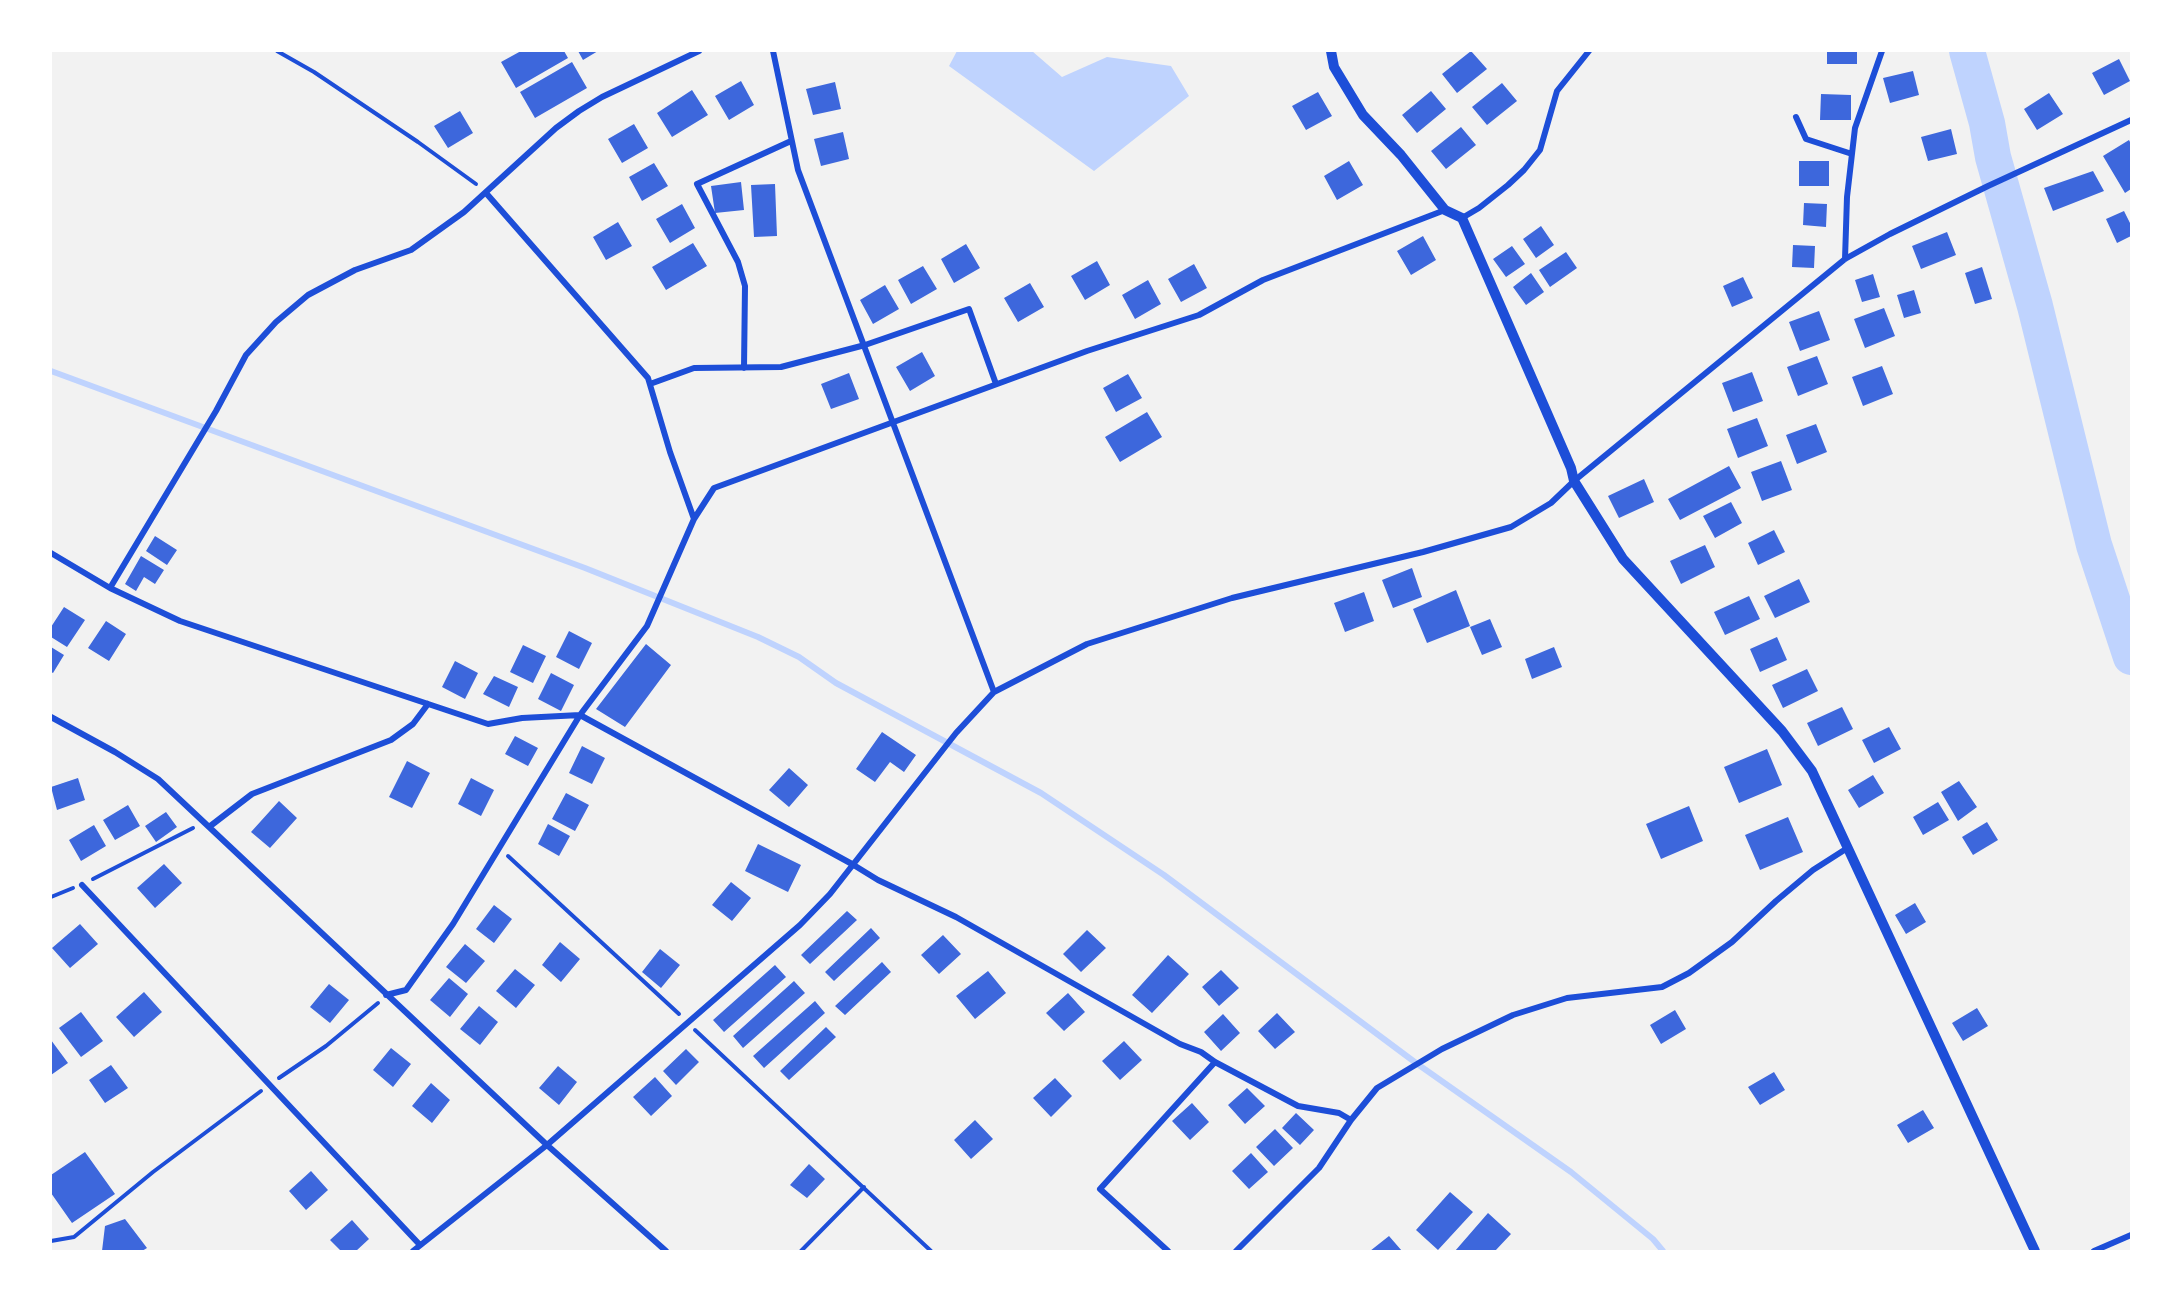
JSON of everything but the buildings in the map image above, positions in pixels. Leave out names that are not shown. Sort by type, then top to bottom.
[{"type":"street","points":[[110,588],[216,411],[246,356],[276,322],[308,295],[355,270],[411,250],[464,212],[556,128],[579,111],[602,97],[699,51]]},
{"type":"street","points":[[773,51],[798,170],[866,345],[994,692]]},
{"type":"street","points":[[1331,51],[1334,67],[1363,115],[1401,155],[1445,210],[1462,218],[1571,468],[1574,481],[1623,559],[1782,731],[1812,771],[2036,1251]]},
{"type":"street","points":[[1462,218],[1479,208],[1524,171],[1540,150],[1557,91],[1589,51]]},
{"type":"street","points":[[1845,259],[1847,197],[1855,128],[1882,51]]},
{"type":"street","points":[[1796,117],[1806,139],[1852,154]]},
{"type":"street","points":[[413,1251],[547,1145],[800,925],[830,894],[956,733],[994,692],[1087,644],[1232,598],[1424,552],[1511,527],[1551,503],[1574,481],[1845,259],[1890,234],[2008,176],[2131,120]]},
{"type":"street","points":[[744,368],[745,286],[738,261],[697,184],[791,141]]},
{"type":"street","points":[[486,192],[626,350],[648,378],[670,452],[694,519]]},
{"type":"street","points":[[386,995],[406,990],[453,924],[580,715],[647,626],[694,519],[714,488],[1087,351],[1199,315],[1263,280],[1445,210]]},
{"type":"street","points":[[650,384],[694,368],[781,368],[866,345],[969,309],[996,384]]},
{"type":"street","points":[[51,553],[110,588],[180,621],[488,723],[522,718],[580,715],[878,880],[956,917],[1180,1044],[1201,1052],[1215,1062],[1298,1106],[1339,1113],[1351,1120]]},
{"type":"street","points":[[209,827],[252,794],[391,740],[413,724],[428,704]]},
{"type":"street","points":[[51,717],[115,752],[158,780],[547,1145],[666,1251]]},
{"type":"street","points":[[1236,1251],[1319,1168],[1351,1120],[1377,1088],[1429,1057],[1513,1016],[1567,998],[1662,987],[1689,973],[1732,942],[1813,870],[1849,847]]},
{"type":"street","points":[[81,885],[420,1245]]},
{"type":"street","points":[[1168,1251],[1100,1189],[1215,1062]]},
{"type":"street","points":[[2094,1251],[2131,1235]]},
{"type":"path","points":[[277,51],[314,72],[418,142],[486,192]]},
{"type":"path","points":[[51,897],[81,885],[198,826],[209,827]]},
{"type":"path","points":[[51,1241],[74,1237],[153,1173],[268,1086],[326,1046],[386,995]]},
{"type":"path","points":[[801,1251],[864,1187],[931,1251]]},
{"type":"water","points":[[957,51],[1032,51],[1062,77],[1107,57],[1171,66],[1189,96],[1094,171],[949,66]]},
{"type":"waterway","points":[[1967,51],[1987,123],[1993,157],[2035,306],[2094,545],[2131,657]]},
{"type":"waterway","points":[[51,371],[585,568],[758,637],[799,657],[836,683],[1041,793],[1164,875],[1416,1063],[1571,1172],[1653,1239],[1663,1251]]}]
